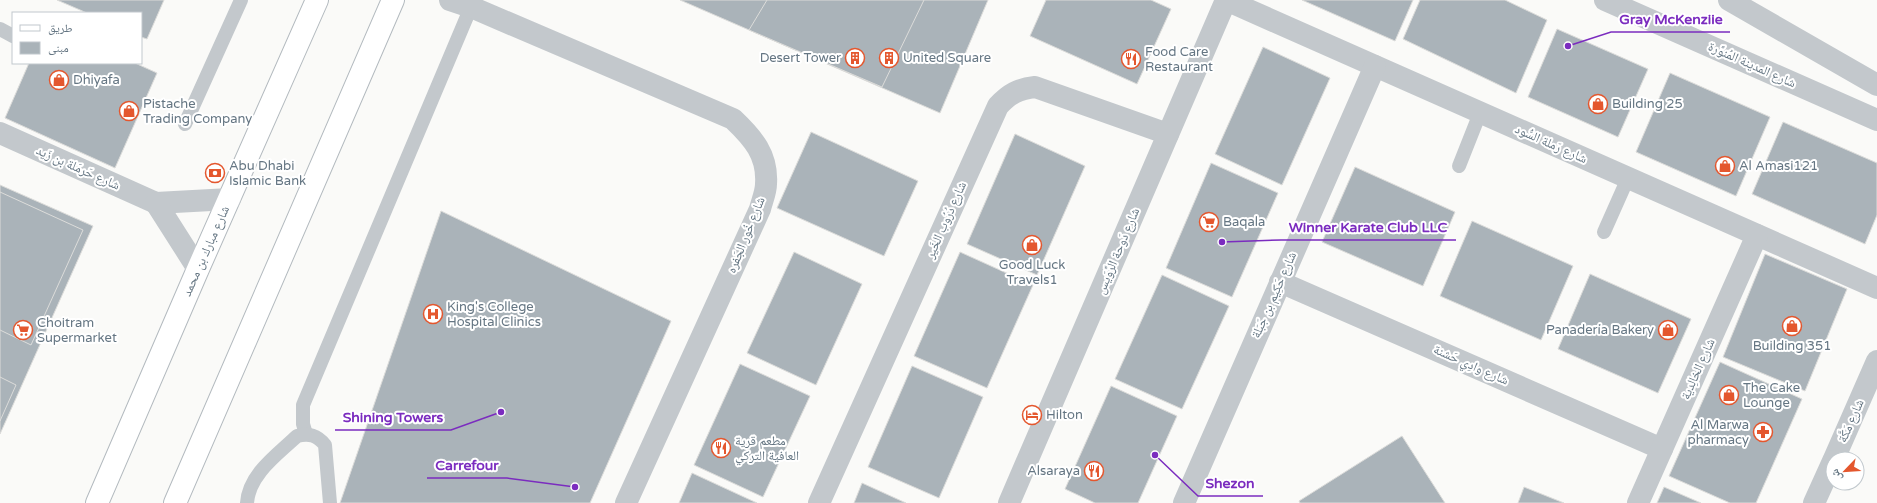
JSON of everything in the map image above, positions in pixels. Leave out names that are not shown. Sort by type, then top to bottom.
[{"type":"main road","points":[[176,503],[396,1]]},
{"type":"main road","name":"شارع مبارك بن محمد","points":[[97,503],[198,269],[230,199],[312,4]]},
{"type":"street","name":"شارع خُور الجَفره","points":[[450,0],[471,7],[733,120],[752,137],[764,160],[766,184],[760,209],[626,503]]},
{"type":"street","name":"شارع رَملة السُّود","points":[[1226,0],[1877,288]]},
{"type":"street","name":"شارع دَوحة الرِّوَيس","points":[[1009,503],[1226,0]]},
{"type":"street","name":"شارع المدينة المُنوَّرة","points":[[1605,0],[1877,120]]},
{"type":"street","points":[[1729,0],[1877,84]]},
{"type":"street","name":"شارع حَكِيم بن جَبَلة","points":[[1184,503],[1375,66]]},
{"type":"street","name":"شارع دُرُوب الخَير","points":[[819,503],[998,106],[1003,100],[1008,95],[1021,89],[1034,87],[1168,134]]},
{"type":"street","name":"شارع حَرمَلة بن زَيد","points":[[0,133],[156,203],[230,199]]},
{"type":"street","points":[[156,203],[198,269]]},
{"type":"street","name":"شارع الخالِدية","points":[[1638,503],[1757,235]]},
{"type":"street","name":"شارع وادِي حَشنة","points":[[1280,282],[1662,449]]},
{"type":"street","name":"شارع مَكَّة","points":[[1837,451],[1877,361]]},
{"type":"street","name":"شارع مَكَّة","points":[[1814,503],[1825,478]]},
{"type":"lane","points":[[186,124],[242,0]]},
{"type":"lane","points":[[306,434],[303,424],[303,405],[471,7]]},
{"type":"lane","points":[[0,29],[12,35]]},
{"type":"lane","points":[[1459,166],[1480,113]]},
{"type":"lane","points":[[1604,232],[1628,178]]},
{"type":"lane","points":[[247,503],[248,490],[254,479],[297,436],[306,434],[313,435],[320,439],[325,445],[330,503]]},
{"type":"building","points":[[57,0],[164,0],[147,39],[142,37],[142,12],[85,12]]},
{"type":"building","name":"United Square","points":[[680,0],[988,0],[940,113]]},
{"type":"building","name":"Desert Tower","points":[[767,0],[924,0],[882,87],[749,30]]},
{"type":"building","points":[[1046,0],[1151,0],[1171,9],[1137,84],[1030,36]]},
{"type":"building","points":[[1302,0],[1413,0],[1395,41]]},
{"type":"building","points":[[1420,0],[1505,0],[1547,20],[1516,93],[1403,39]]},
{"type":"building","points":[[1557,29],[1648,69],[1618,137],[1528,97]]},
{"type":"building","points":[[1263,47],[1330,78],[1282,185],[1215,154]]},
{"type":"building","points":[[29,64],[137,64],[157,73],[115,168],[5,118]]},
{"type":"building","points":[[1670,73],[1770,117],[1736,196],[1636,152]]},
{"type":"building","points":[[1783,122],[1877,163],[1877,215],[1865,244],[1752,194]]},
{"type":"building","points":[[811,132],[918,181],[884,256],[777,208]]},
{"type":"building","points":[[1015,134],[1085,166],[1037,275],[967,244]]},
{"type":"building","points":[[1211,163],[1278,193],[1232,297],[1166,268]]},
{"type":"building","points":[[1355,167],[1455,212],[1423,286],[1322,242]]},
{"type":"building","name":"Choitram Supermarket","points":[[0,185],[93,226],[0,434]]},
{"type":"building","name":"Choitram Supermarket","points":[[0,192],[83,230],[31,345],[0,330]]},
{"type":"building","points":[[441,211],[671,321],[590,503],[340,503]]},
{"type":"building","points":[[1472,221],[1573,266],[1541,340],[1440,296]]},
{"type":"building","points":[[794,252],[862,284],[816,385],[747,353]]},
{"type":"building","points":[[960,252],[1033,285],[987,388],[914,356]]},
{"type":"building","points":[[1765,254],[1847,289],[1805,391],[1723,357]]},
{"type":"building","points":[[1590,274],[1691,319],[1658,393],[1558,349]]},
{"type":"building","points":[[1162,275],[1229,306],[1182,409],[1115,379]]},
{"type":"building","points":[[1720,362],[1802,399],[1756,503],[1730,503],[1669,476]]},
{"type":"building","points":[[740,364],[810,396],[763,497],[694,465]]},
{"type":"building","points":[[912,366],[983,397],[939,498],[868,467]]},
{"type":"building","points":[[0,377],[16,385],[0,421]]},
{"type":"building","points":[[1111,386],[1177,416],[1138,503],[1095,503],[1065,489]]},
{"type":"building","points":[[1402,436],[1445,503],[1300,503],[1299,501]]},
{"type":"building","points":[[692,473],[757,503],[679,503]]},
{"type":"building","points":[[862,483],[906,503],[854,503]]},
{"type":"building","points":[[1524,487],[1564,503],[1518,503]]},
{"type":"building","points":[[1664,487],[1701,503],[1657,503]]},
{"type":"place","name":"Gray McKenziie","points":[[1568,46]]},
{"type":"place","name":"Desert Tower","points":[[855,58]]},
{"type":"place","name":"United Square","points":[[889,58]]},
{"type":"place","name":"Food Care Restaurant","points":[[1131,59]]},
{"type":"place","name":"Dhiyafa","points":[[59,80]]},
{"type":"place","name":"Building 25","points":[[1598,104]]},
{"type":"place","name":"Pistache Trading Company","points":[[129,111]]},
{"type":"place","name":"Al Amasi121","points":[[1725,166]]},
{"type":"place","name":"Abu Dhabi Islamic Bank","points":[[215,173]]},
{"type":"place","name":"Baqala","points":[[1209,222]]},
{"type":"place","name":"Winner Karate Club LLC","points":[[1222,242]]},
{"type":"place","name":"Good Luck Travels1","points":[[1032,245]]},
{"type":"place","name":"King's College Hospital Clinics","points":[[433,314]]},
{"type":"place","name":"Building 351","points":[[1792,326]]},
{"type":"place","name":"Choitram Supermarket","points":[[23,330]]},
{"type":"place","name":"Panadería Bakery","points":[[1668,330]]},
{"type":"place","name":"The Cake Lounge","points":[[1729,395]]},
{"type":"place","name":"Shining Towers","points":[[501,412]]},
{"type":"place","name":"Hilton","points":[[1032,415]]},
{"type":"place","name":"Al Marwa pharmacy","points":[[1763,432]]},
{"type":"place","name":"مطعم قرية العافية التركي","points":[[721,448]]},
{"type":"place","name":"Shezon","points":[[1155,455]]},
{"type":"place","name":"Alsaraya","points":[[1094,471]]},
{"type":"place","name":"Carrefour","points":[[575,487]]}]
